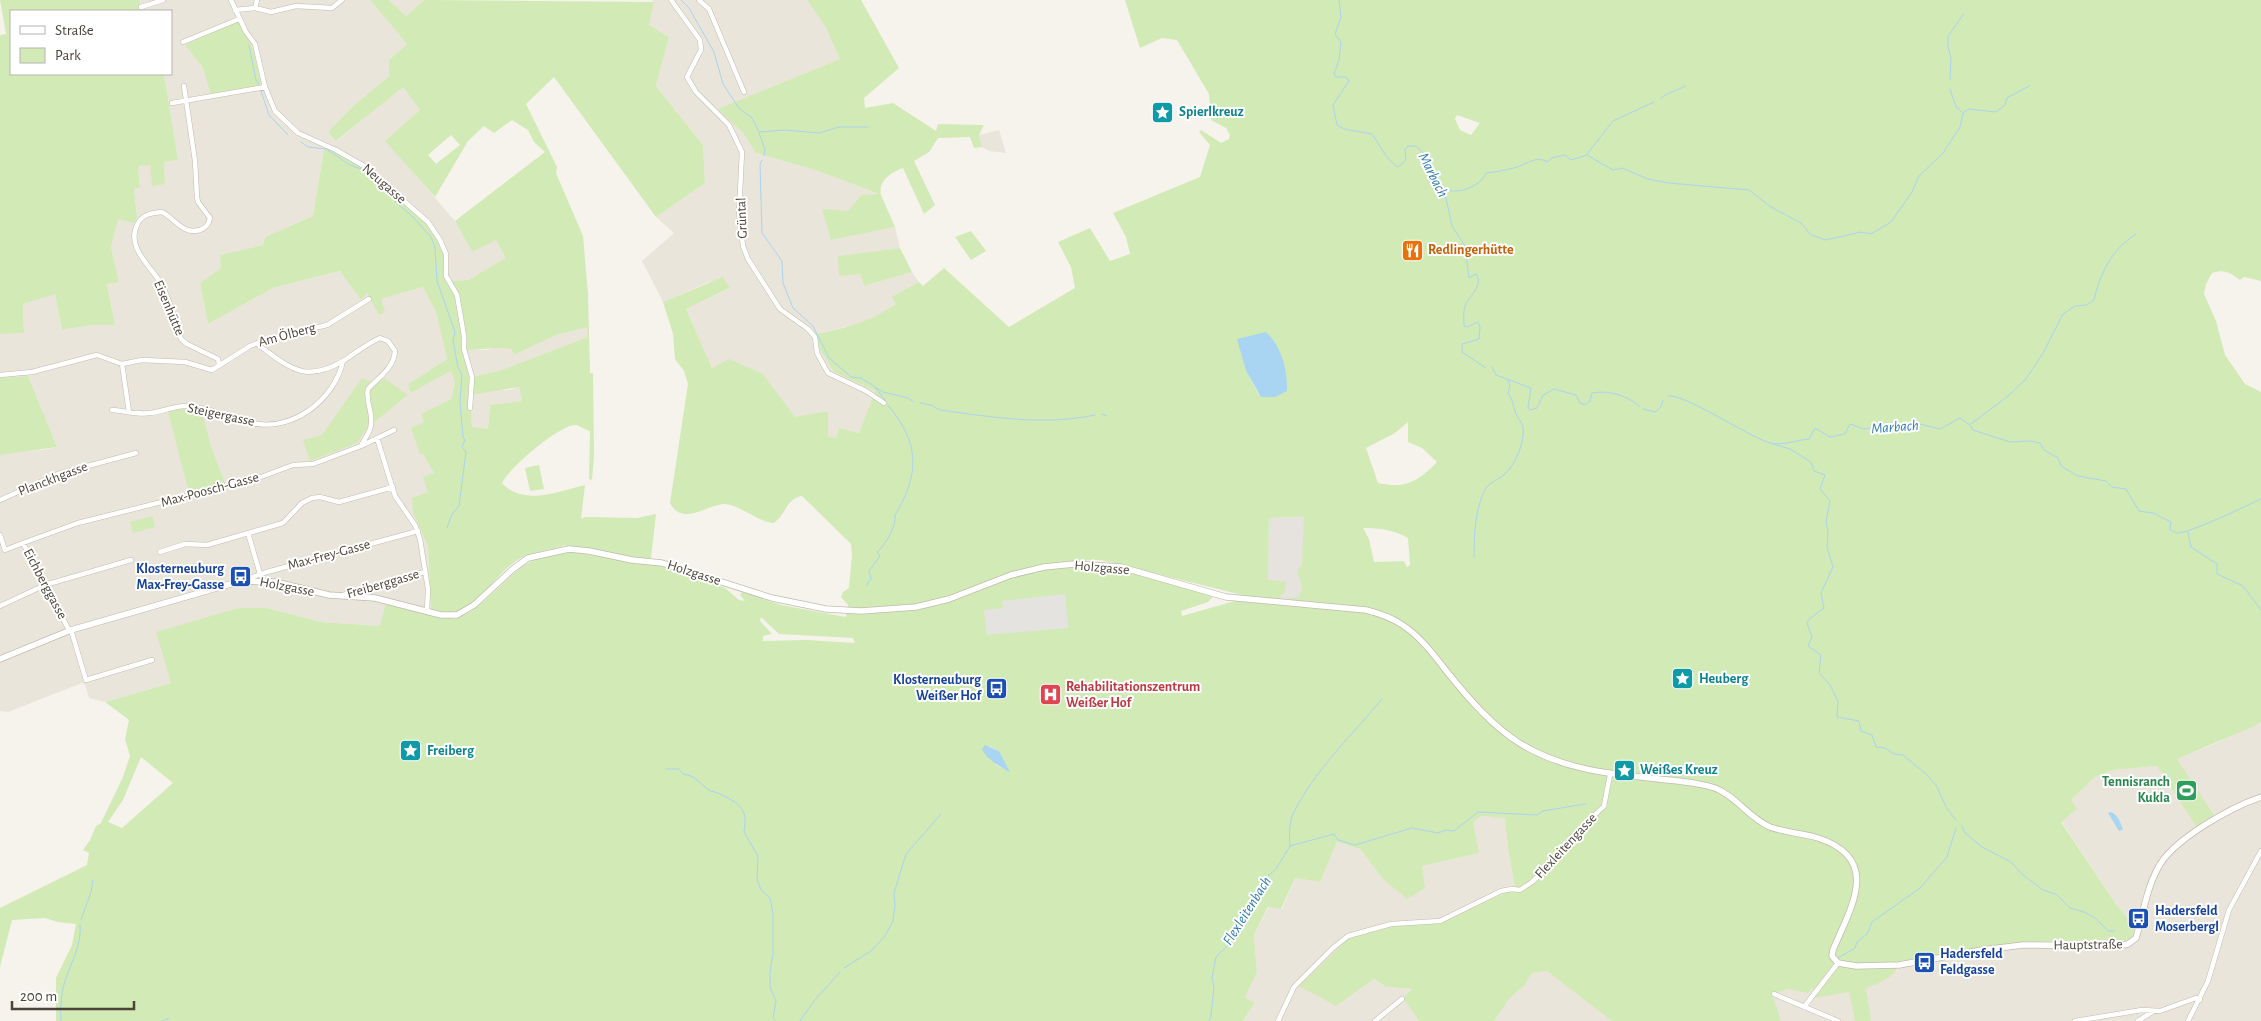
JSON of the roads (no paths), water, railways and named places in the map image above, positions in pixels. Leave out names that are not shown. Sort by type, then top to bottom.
[{"type":"street","points":[[141,7],[163,0]]},
{"type":"street","name":"Neugasse","points":[[231,0],[238,19],[255,44],[265,87],[275,111],[286,124],[298,133],[336,150],[364,166],[428,222],[440,240],[446,254],[444,270],[457,296],[464,336],[464,349],[472,377],[470,408]]},
{"type":"street","points":[[255,8],[257,0]]},
{"type":"street","points":[[235,10],[255,8],[271,12],[296,6],[332,8],[342,0]]},
{"type":"street","name":"Grüntal","points":[[672,0],[700,40],[700,50],[687,77],[696,92],[729,124],[742,152],[739,213],[743,246],[780,308],[808,329],[815,337],[817,353],[828,374],[866,391],[884,402]]},
{"type":"street","points":[[699,0],[709,9],[744,92]]},
{"type":"street","points":[[183,42],[238,19]]},
{"type":"street","name":"Eisenhütte","points":[[184,86],[188,102],[195,161],[196,197],[210,218],[209,222],[205,228],[194,231],[182,229],[162,212],[150,213],[141,218],[134,236],[136,246],[163,287],[181,339],[187,344],[218,359],[219,364]]},
{"type":"street","points":[[172,103],[188,102],[190,100],[265,87]]},
{"type":"street","name":"Am Ölberg","points":[[0,375],[32,372],[97,355],[122,364],[142,360],[184,362],[212,370],[250,346],[267,339],[327,325],[370,299]]},
{"type":"street","points":[[257,344],[291,368],[303,373],[322,371],[343,361],[367,344],[380,338],[388,341],[395,351],[395,360],[368,389],[367,403],[372,418],[371,427],[361,446]]},
{"type":"street","name":"Steigergasse","points":[[112,410],[151,413],[186,406],[252,423],[268,425],[279,423],[307,413],[321,402],[340,372],[343,361]]},
{"type":"street","points":[[122,364],[129,412]]},
{"type":"street","name":"Max-Poosch-Gasse","points":[[23,543],[78,523],[261,477],[293,465],[314,464],[361,446],[394,430]]},
{"type":"street","points":[[377,438],[399,502],[413,520],[418,531],[426,572],[427,610]]},
{"type":"street","name":"Planckhgasse","points":[[0,500],[58,474],[136,453]]},
{"type":"street","points":[[160,552],[185,544],[207,545],[283,523],[302,503],[312,498],[320,497],[339,502],[393,487]]},
{"type":"street","name":"Max-Frey-Gasse","points":[[242,581],[267,572],[418,531]]},
{"type":"street","points":[[248,533],[260,574]]},
{"type":"street","name":"Eichberggasse","points":[[0,535],[2,551],[23,543],[70,630],[86,680],[152,660]]},
{"type":"street","name":"Holzgasse","points":[[0,659],[70,630],[242,581],[269,581],[340,596],[369,597],[447,616],[462,613],[528,558],[542,553],[576,549],[632,560],[662,562],[772,598],[826,610],[861,612],[916,607],[949,599],[1011,575],[1044,567],[1084,565],[1120,567],[1226,597],[1366,610],[1388,617],[1408,629],[1432,652],[1478,708],[1520,744],[1575,768],[1610,775],[1697,783],[1717,789],[1761,822],[1782,830],[1817,837],[1843,852],[1854,866],[1858,881],[1854,904],[1833,950],[1832,956],[1838,963]]},
{"type":"street","points":[[0,606],[45,585],[131,560]]},
{"type":"street","points":[[267,572],[269,581]]},
{"type":"street","name":"Freiberggasse","points":[[340,596],[426,572]]},
{"type":"street","points":[[367,587],[369,597]]},
{"type":"street","name":"Flexleitengasse","points":[[1278,1021],[1294,987],[1333,948],[1348,936],[1391,924],[1440,921],[1501,891],[1520,890],[1532,882],[1548,867],[1572,837],[1604,806],[1610,775]]},
{"type":"street","name":"Hauptstraße","points":[[1838,963],[1856,966],[1899,965],[1982,950],[2023,945],[2118,946],[2128,944],[2136,938],[2153,878],[2172,848],[2218,818],[2261,796]]},
{"type":"street","points":[[2188,1021],[2200,1000],[2216,956],[2222,926],[2261,851]]},
{"type":"street","points":[[1804,1007],[1838,963]]},
{"type":"street","points":[[1774,994],[1838,1021]]},
{"type":"street","points":[[2138,1021],[2152,1012],[2196,998],[2200,1000]]},
{"type":"street","points":[[1374,1021],[1402,999]]},
{"type":"street","points":[[2075,1021],[2142,1010],[2152,1012]]},
{"type":"water","points":[[1266,332],[1280,351],[1285,367],[1287,391],[1275,397],[1261,397],[1246,371],[1237,339]]},
{"type":"water","points":[[985,745],[999,751],[1010,772],[987,757],[982,749]]},
{"type":"water","points":[[2111,812],[2120,821],[2123,829],[2119,831],[2108,813]]},
{"type":"waterway","points":[[681,0],[689,8],[714,52],[723,84],[739,108],[752,118],[759,132],[785,130],[819,133],[839,127],[868,127]]},
{"type":"waterway","name":"Marbach","points":[[1339,0],[1341,17],[1335,34],[1341,42],[1339,60],[1334,74],[1336,77],[1346,77],[1349,81],[1333,105],[1337,125],[1344,129],[1372,134],[1387,156],[1398,167],[1406,160],[1405,150],[1408,146],[1416,146],[1426,155],[1435,184],[1444,189],[1452,226],[1465,246],[1469,278],[1476,274],[1478,278],[1477,287],[1465,306],[1464,326],[1467,327],[1478,322],[1480,327],[1479,339],[1462,344],[1462,352],[1486,368]]},
{"type":"waterway","points":[[1950,80],[1951,58],[1948,36],[1963,15]]},
{"type":"waterway","points":[[249,45],[256,80],[259,84]]},
{"type":"waterway","points":[[1661,98],[1685,86]]},
{"type":"waterway","points":[[1444,189],[1450,191],[1462,190],[1474,186],[1486,173],[1514,168],[1535,160],[1548,162],[1551,158],[1565,155],[1571,160],[1587,155],[1613,170],[1622,168],[1648,179],[1669,183],[1749,190],[1771,207],[1801,223],[1811,235],[1826,240],[1861,232],[1871,234],[1891,222],[1912,192],[1919,176],[1943,153],[1960,127],[1963,113],[1969,109],[1996,112],[2005,105],[2007,98],[2029,86]]},
{"type":"waterway","points":[[1950,89],[1956,107],[1962,112]]},
{"type":"waterway","points":[[261,91],[269,115],[288,135]]},
{"type":"waterway","points":[[1587,154],[1613,121],[1654,102]]},
{"type":"waterway","points":[[759,133],[765,149],[764,156]]},
{"type":"waterway","points":[[301,142],[308,147],[326,149],[350,165],[361,169],[385,192]]},
{"type":"waterway","points":[[762,160],[760,164],[762,233],[782,261],[783,283],[793,308],[813,326],[829,358],[851,377],[861,378],[883,392],[908,398],[914,402]]},
{"type":"waterway","points":[[395,201],[431,237],[435,247],[437,281],[455,332],[453,341],[458,367],[462,375],[460,402],[463,437],[465,440],[462,447],[466,452],[459,506],[452,514],[447,528]]},
{"type":"waterway","points":[[1971,424],[2008,396],[2026,379],[2043,353],[2063,314],[2075,306],[2087,305],[2094,300],[2108,262],[2120,247],[2136,234]]},
{"type":"waterway","name":"Marbach","points":[[1492,367],[1496,375],[1531,388],[1528,407],[1530,410],[1537,408],[1543,395],[1554,389],[1576,395],[1580,403],[1585,405],[1590,401],[1592,393],[1604,392],[1623,396],[1639,406]]},
{"type":"waterway","points":[[1474,557],[1476,522],[1482,497],[1489,485],[1510,469],[1523,439],[1523,427],[1508,393],[1510,386],[1508,380]]},
{"type":"waterway","points":[[875,387],[885,400]]},
{"type":"waterway","name":"Marbach","points":[[1668,396],[1688,401],[1760,439],[1774,444],[1809,439],[1815,428],[1830,437],[1845,434],[1850,424],[1864,429],[1886,425],[1904,430],[1920,424],[1940,429],[1960,418],[1970,425],[1973,430],[2010,442],[2030,441],[2040,443],[2044,450],[2058,458],[2061,466],[2078,476],[2106,481],[2112,487],[2126,489],[2139,511],[2153,513],[2171,522],[2170,530],[2177,533],[2205,524],[2261,499]]},
{"type":"waterway","name":"Marbach","points":[[1643,409],[1655,412],[1661,407],[1663,400]]},
{"type":"waterway","points":[[920,403],[931,405],[940,410],[1018,419],[1056,420],[1095,415]]},
{"type":"waterway","points":[[866,586],[871,579],[869,571],[880,556],[877,552],[887,540],[892,530],[895,515],[909,486],[912,472],[911,446],[899,419],[888,405]]},
{"type":"waterway","points":[[1102,414],[1107,416]]},
{"type":"waterway","points":[[1773,444],[1790,449],[1811,462],[1814,471],[1825,475],[1820,489],[1830,501],[1826,522],[1828,532],[1827,547],[1833,567],[1821,593],[1824,608],[1809,619],[1807,623],[1812,637],[1808,646],[1821,655],[1819,673],[1830,685],[1838,701],[1837,717],[1859,721],[1861,731],[1872,735],[1876,747],[1885,748],[1894,754],[1903,755],[1926,774],[1936,785],[1947,809],[1956,820]]},
{"type":"waterway","points":[[2188,532],[2191,547],[2217,564],[2217,574],[2243,586],[2261,610]]},
{"type":"waterway","points":[[1290,846],[1291,820],[1312,782],[1382,699]]},
{"type":"waterway","points":[[666,769],[679,769],[683,774],[694,778],[709,790],[733,801],[743,812],[745,817],[744,832],[758,856],[757,879],[761,890],[770,898],[773,914],[773,954],[770,987],[776,1001],[773,1018],[776,1021]]},
{"type":"waterway","name":"Flexleitenbach","points":[[1209,1021],[1214,987],[1212,978],[1216,957],[1229,944],[1233,932],[1249,912],[1251,899],[1262,890],[1266,878],[1276,869],[1290,846],[1334,834],[1338,840],[1355,845],[1412,828],[1438,833],[1446,830],[1454,831],[1478,812],[1537,815],[1543,811],[1585,804]]},
{"type":"waterway","points":[[844,968],[871,951],[885,936],[893,921],[894,893],[906,854],[941,814]]},
{"type":"waterway","points":[[1962,826],[1965,833],[1982,847],[2011,862],[2023,875],[2043,890],[2056,894],[2070,908],[2084,912],[2095,918],[2108,931],[2114,931]]},
{"type":"waterway","points":[[1838,958],[1855,948],[1857,942],[1867,934],[1872,922],[1920,888],[1947,857],[1956,828]]},
{"type":"waterway","points":[[81,920],[91,892],[93,880]]},
{"type":"waterway","points":[[61,1021],[63,989],[80,939],[80,925]]},
{"type":"waterway","points":[[800,1021],[814,1001],[840,972]]},
{"type":"waterway","points":[[162,1021],[169,1018]]},
{"type":"place","name":"Spierlkreuz","points":[[1163,112]]},
{"type":"place","name":"Redlingerhütte","points":[[1412,250]]},
{"type":"place","name":"Klosterneuburg Max-Frey-Gasse","points":[[240,577]]},
{"type":"place","name":"Heuberg","points":[[1683,679]]},
{"type":"place","name":"Klosterneuburg Weißer Hof","points":[[997,688]]},
{"type":"place","name":"Rehabilitationszentrum Weißer Hof","points":[[1050,695]]},
{"type":"place","name":"Freiberg","points":[[411,751]]},
{"type":"place","name":"Weißes Kreuz","points":[[1624,770]]},
{"type":"place","name":"Tennisranch Kukla","points":[[2186,790]]},
{"type":"place","name":"Hadersfeld Moserbergl","points":[[2139,919]]},
{"type":"place","name":"Hadersfeld Feldgasse","points":[[1924,962]]}]
